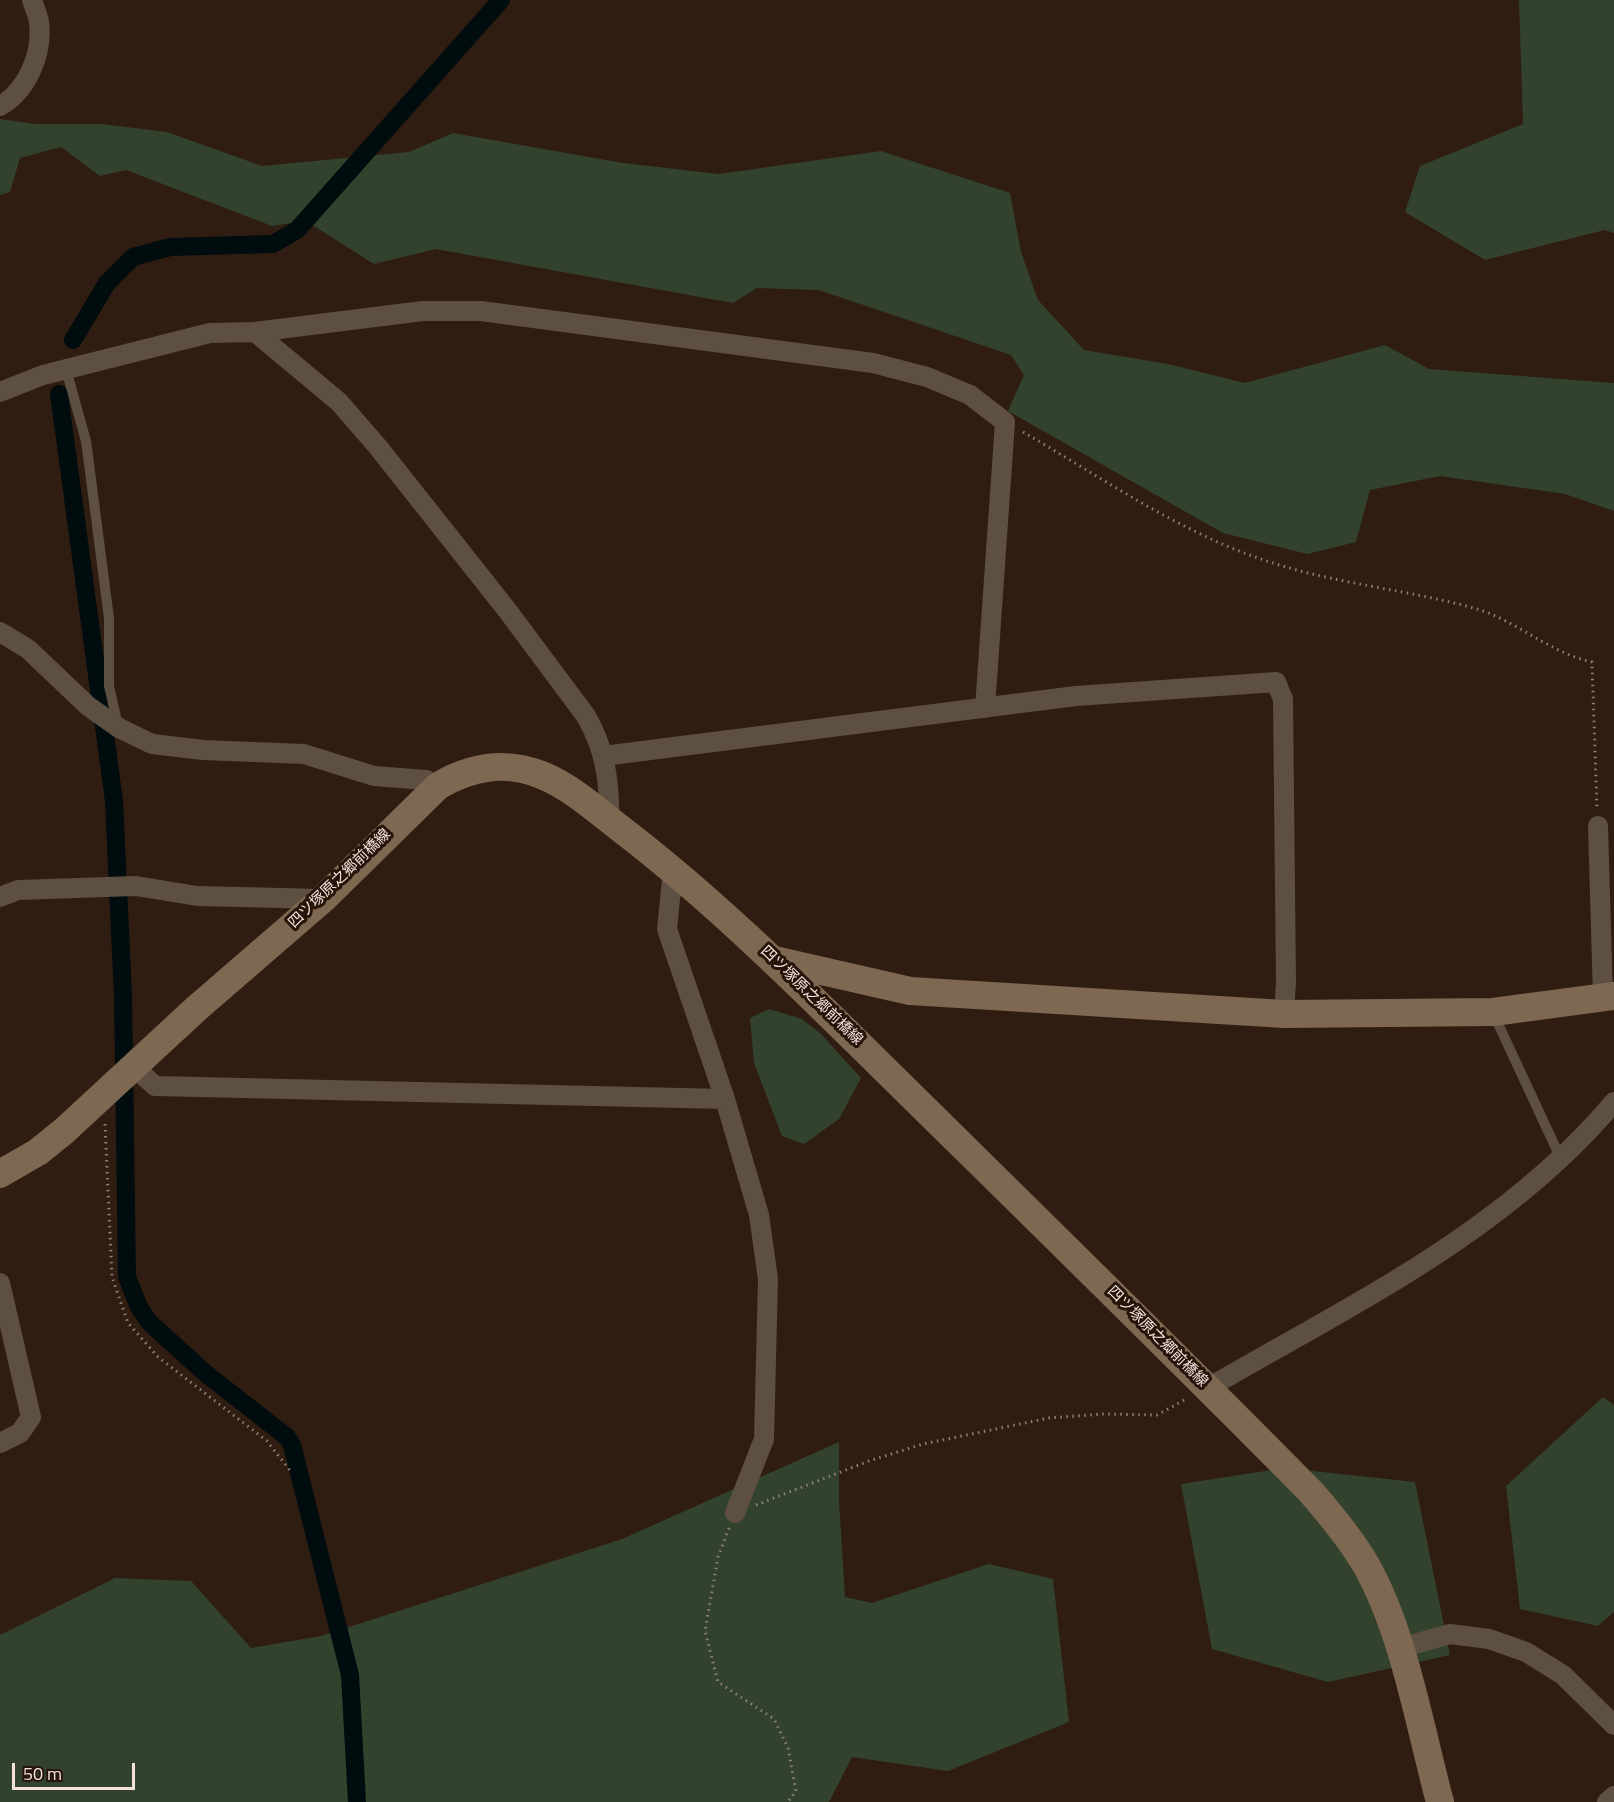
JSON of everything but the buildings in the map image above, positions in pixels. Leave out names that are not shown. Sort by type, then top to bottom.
[{"type":"main road","name":"四ツ塚原之郷前橋線","points":[[0,1174],[38,1152],[120,1080],[197,1008],[323,899],[438,786],[458,774],[485,766],[509,766],[544,776],[609,819],[673,870],[774,960],[1311,1492],[1338,1525],[1367,1567],[1400,1648],[1440,1802]]},
{"type":"main road","points":[[774,960],[910,991],[1284,1014],[1493,1012],[1608,997]]},
{"type":"street","points":[[0,106],[15,98],[34,67],[39,22],[32,0]]},
{"type":"street","points":[[1,390],[42,375],[210,333],[255,332],[423,311],[481,311],[873,363],[927,377],[970,395],[1005,422],[985,708]]},
{"type":"street","points":[[255,332],[339,402],[378,447],[507,610],[586,716],[596,733],[610,785],[609,819]]},
{"type":"street","points":[[0,632],[28,649],[88,706],[119,728],[152,744],[203,750],[304,754],[374,776],[426,780],[438,786]]},
{"type":"street","points":[[603,756],[1076,696],[1276,682],[1283,699],[1286,982],[1284,1014]]},
{"type":"street","points":[[1598,826],[1608,997]]},
{"type":"street","points":[[673,870],[667,929],[725,1099],[759,1215],[768,1279],[764,1439],[735,1513]]},
{"type":"street","points":[[0,897],[18,890],[136,886],[197,896],[323,899]]},
{"type":"street","points":[[120,1080],[155,1086],[725,1099]]},
{"type":"street","points":[[1208,1388],[1421,1264],[1506,1207],[1561,1159],[1614,1102]]},
{"type":"street","points":[[0,1283],[31,1417],[20,1433],[0,1443]]},
{"type":"street","points":[[1400,1648],[1450,1634],[1489,1639],[1526,1652],[1563,1675],[1614,1725]]},
{"type":"street","points":[[1607,1802],[1614,1796]]},
{"type":"lane","points":[[66,369],[86,441],[109,618],[108,686],[119,728]]},
{"type":"lane","points":[[1493,1012],[1561,1159]]},
{"type":"path","points":[[1005,422],[1211,540],[1265,561],[1480,610],[1557,649],[1592,662],[1598,826]]},
{"type":"path","points":[[120,1080],[112,1277],[128,1323],[158,1357],[267,1440],[292,1473]]},
{"type":"path","points":[[788,1802],[796,1791],[788,1748],[774,1719],[718,1682],[705,1630],[718,1557],[735,1513],[869,1461],[923,1444],[1049,1418],[1103,1414],[1157,1415],[1208,1388]]},
{"type":"green space","points":[[1519,0],[1614,0],[1614,233],[1605,230],[1485,260],[1405,212],[1420,166],[1523,124]]},
{"type":"green space","points":[[0,119],[36,124],[102,124],[167,132],[262,166],[409,152],[453,133],[623,163],[719,174],[881,151],[1010,193],[1021,252],[1038,300],[1084,350],[1168,364],[1245,383],[1385,345],[1429,369],[1614,383],[1614,511],[1565,494],[1440,476],[1370,490],[1356,542],[1307,554],[1223,533],[1008,411],[1024,375],[1011,355],[819,290],[757,288],[733,303],[436,249],[374,264],[306,221],[272,226],[126,170],[100,176],[61,147],[20,158],[10,192],[0,195]]},
{"type":"green space","points":[[769,1009],[802,1019],[821,1034],[861,1078],[839,1119],[804,1144],[782,1136],[754,1063],[750,1018]]},
{"type":"green space","points":[[1603,1397],[1614,1405],[1614,1612],[1598,1626],[1520,1609],[1506,1486]]},
{"type":"green space","points":[[839,1442],[839,1500],[845,1597],[872,1603],[989,1564],[1053,1579],[1069,1722],[948,1771],[852,1757],[829,1802],[0,1802],[0,1635],[115,1578],[191,1581],[251,1648],[321,1636],[622,1539]]},
{"type":"green space","points":[[1285,1468],[1415,1482],[1450,1655],[1328,1682],[1212,1649],[1181,1484]]},
{"type":"waterway","points":[[73,340],[107,283],[133,257],[170,247],[273,244],[297,230],[501,0]]},
{"type":"waterway","points":[[59,394],[114,801],[123,995],[127,1277],[139,1307],[149,1322],[204,1372],[287,1437],[292,1445],[350,1675],[357,1802]]}]
